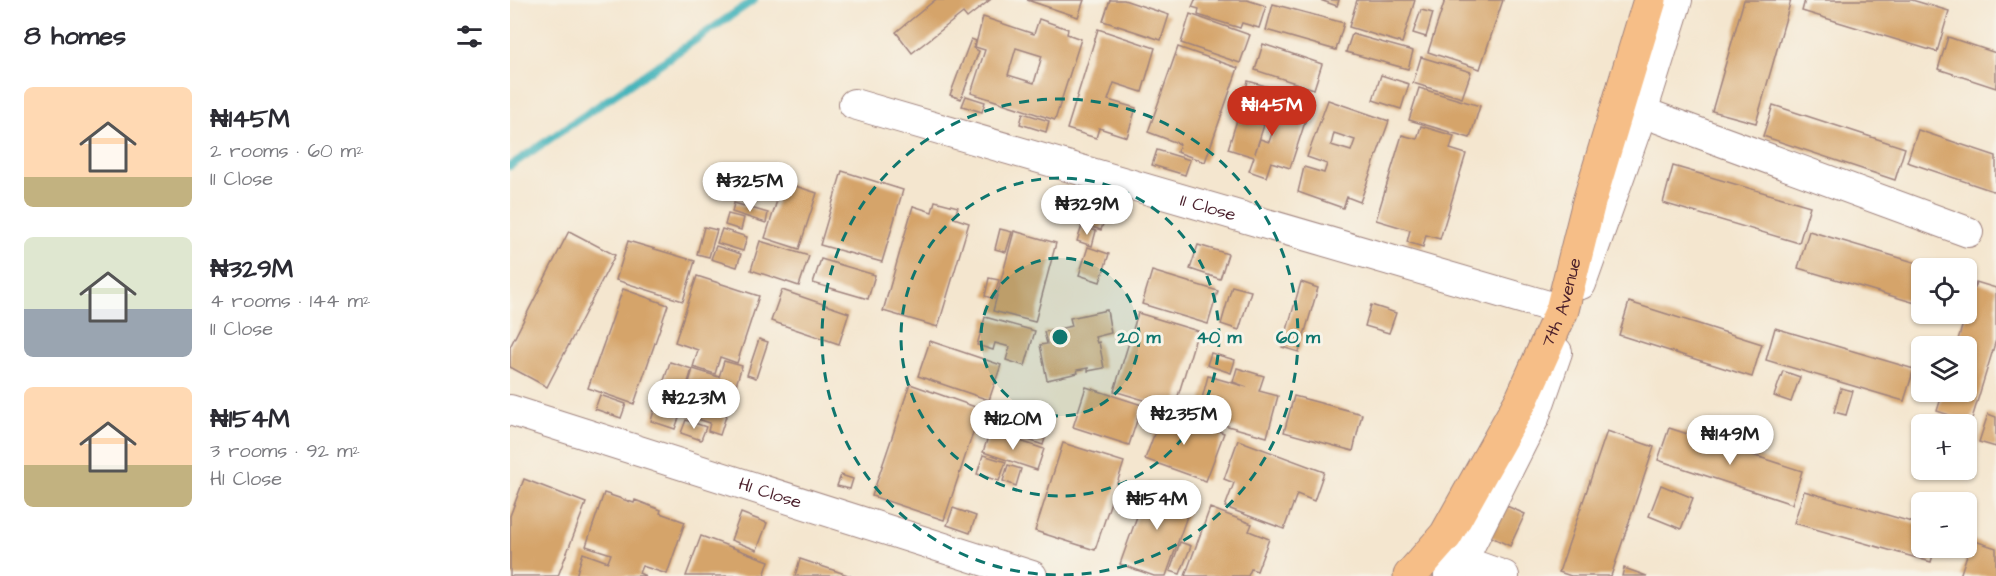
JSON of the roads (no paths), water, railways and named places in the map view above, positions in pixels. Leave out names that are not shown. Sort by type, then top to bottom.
[{"type":"main road","name":"7th Avenue","points":[[1410,576],[1446,535],[1522,399],[1562,310],[1589,202],[1650,0]]},
{"type":"street","points":[[1504,576],[1455,568],[1534,418],[1642,112],[1677,0]]},
{"type":"street","name":"I1 Close","points":[[854,104],[1562,310]]},
{"type":"street","points":[[1642,112],[1968,232]]},
{"type":"street","name":"H1 Close","points":[[510,410],[1032,576]]},
{"type":"waterway","points":[[510,166],[754,0]]}]
